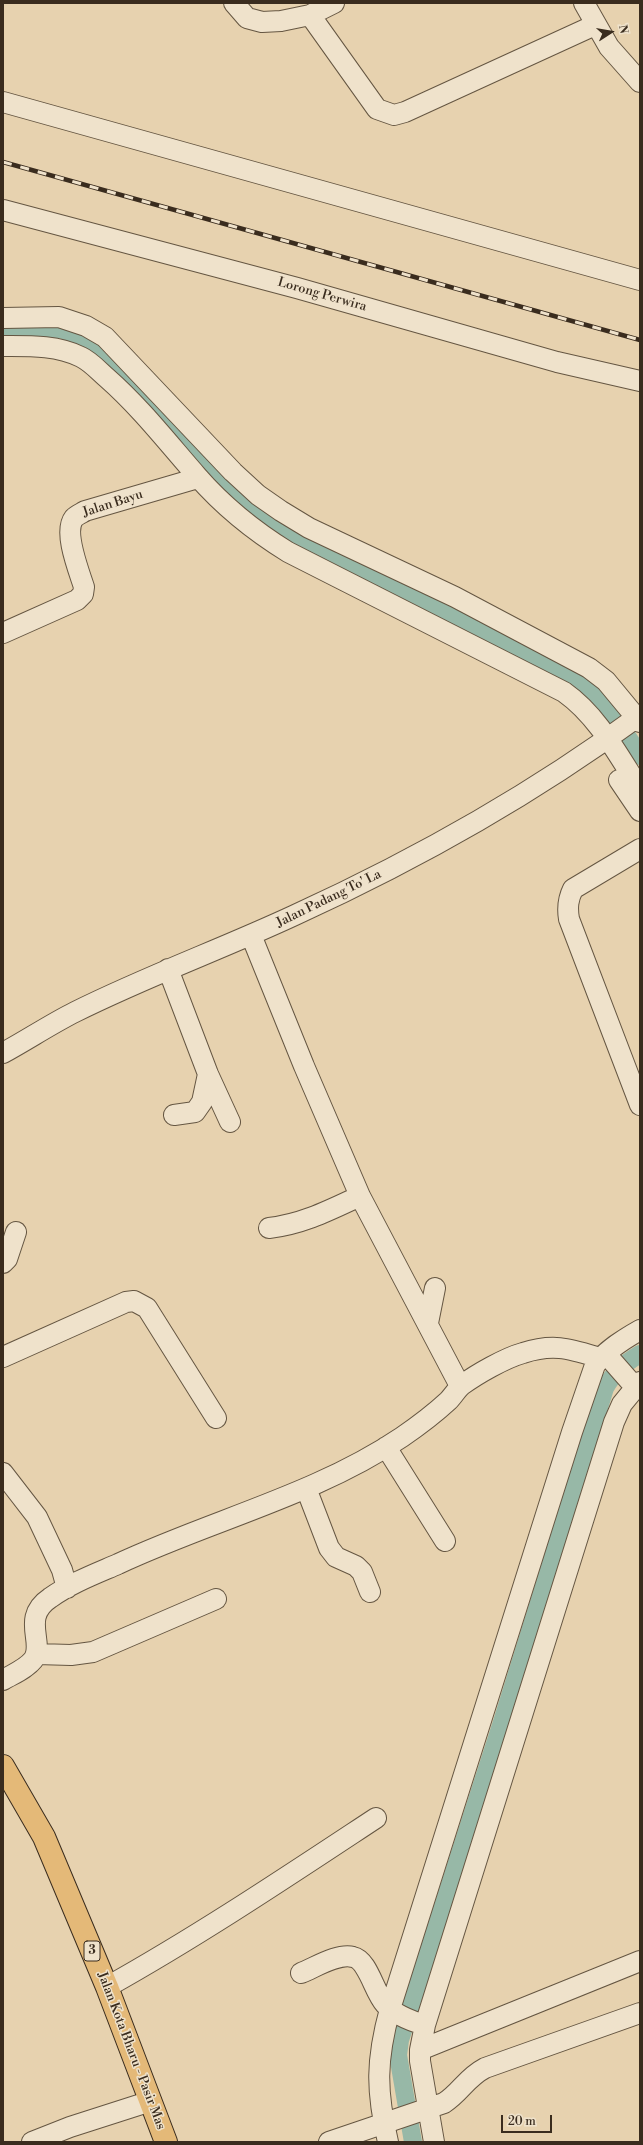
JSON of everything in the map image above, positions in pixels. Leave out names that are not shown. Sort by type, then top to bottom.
[{"type":"highway","name":"Jalan Kota Bharu - Pasir Mas","points":[[3,1766],[44,1837],[107,1987],[166,2142]]},
{"type":"street","points":[[234,3],[247,18],[262,22],[281,21],[310,15],[334,3]]},
{"type":"street","points":[[584,3],[609,48],[640,82]]},
{"type":"street","points":[[310,15],[377,109],[394,115],[405,112],[595,25]]},
{"type":"street","points":[[3,102],[640,280]]},
{"type":"street","name":"Lorong Perwira","points":[[3,210],[290,286],[557,362],[640,380]]},
{"type":"street","points":[[3,318],[59,317],[86,326],[105,337],[166,403],[258,495],[310,528],[455,596],[589,668],[606,681],[637,719]]},
{"type":"street","points":[[3,346],[34,346],[60,350],[81,357],[124,393],[198,478],[238,518],[259,535],[288,552],[564,692],[578,702],[640,789]]},
{"type":"street","name":"Jalan Bayu","points":[[3,633],[77,600],[83,594],[84,587],[71,543],[70,530],[74,518],[85,511],[198,478]]},
{"type":"street","name":"Jalan Padang To' La","points":[[3,1053],[74,1012],[168,969],[251,936],[408,860],[536,785],[637,719]]},
{"type":"street","points":[[605,740],[640,811]]},
{"type":"street","points":[[640,849],[573,889],[568,898],[567,908],[569,919],[640,1105]]},
{"type":"street","points":[[251,936],[304,1066],[360,1196],[460,1386]]},
{"type":"street","points":[[168,969],[208,1074],[230,1122]]},
{"type":"street","points":[[174,1115],[195,1112],[202,1102],[208,1074]]},
{"type":"street","points":[[269,1228],[288,1226],[305,1221],[360,1196]]},
{"type":"street","points":[[3,1263],[7,1259],[16,1232]]},
{"type":"street","points":[[428,1323],[435,1288]]},
{"type":"street","points":[[3,1357],[126,1302],[134,1301],[147,1308],[216,1418]]},
{"type":"street","points":[[388,2142],[386,2121],[379,2099],[379,2063],[383,2035],[394,2011],[572,1432],[596,1365],[622,1340],[640,1330]]},
{"type":"street","points":[[3,1680],[28,1665],[37,1654],[35,1619],[39,1608],[49,1598],[151,1548],[341,1473],[386,1447],[433,1414],[460,1386],[521,1353],[544,1348],[566,1347],[605,1357],[635,1384],[622,1404],[613,1427],[421,2024],[420,2050],[425,2110],[434,2142]]},
{"type":"street","points":[[386,1447],[445,1541]]},
{"type":"street","points":[[3,1473],[37,1517],[51,1550],[62,1570],[67,1588]]},
{"type":"street","points":[[306,1488],[329,1548],[336,1557],[356,1566],[362,1572],[370,1592]]},
{"type":"street","points":[[37,1654],[71,1655],[93,1652],[216,1599]]},
{"type":"street","points":[[107,1987],[163,1955],[264,1892],[376,1818]]},
{"type":"street","points":[[301,1973],[338,1958],[355,1957],[361,1961],[377,1993],[394,2011],[421,2024]]},
{"type":"street","points":[[420,2050],[640,1961]]},
{"type":"street","points":[[328,2142],[386,2121],[425,2110],[453,2097],[465,2082],[485,2068],[640,2013]]},
{"type":"street","points":[[32,2142],[70,2127],[151,2101]]},
{"type":"waterway","points":[[3,330],[61,329],[91,342],[122,370],[238,499],[257,514],[397,590],[573,677],[593,693],[602,703],[626,734],[640,756]]},
{"type":"waterway","points":[[413,2142],[398,2055],[400,2040],[502,1722],[605,1388],[620,1368],[640,1354]]},
{"type":"railway","points":[[3,162],[640,340]]}]
